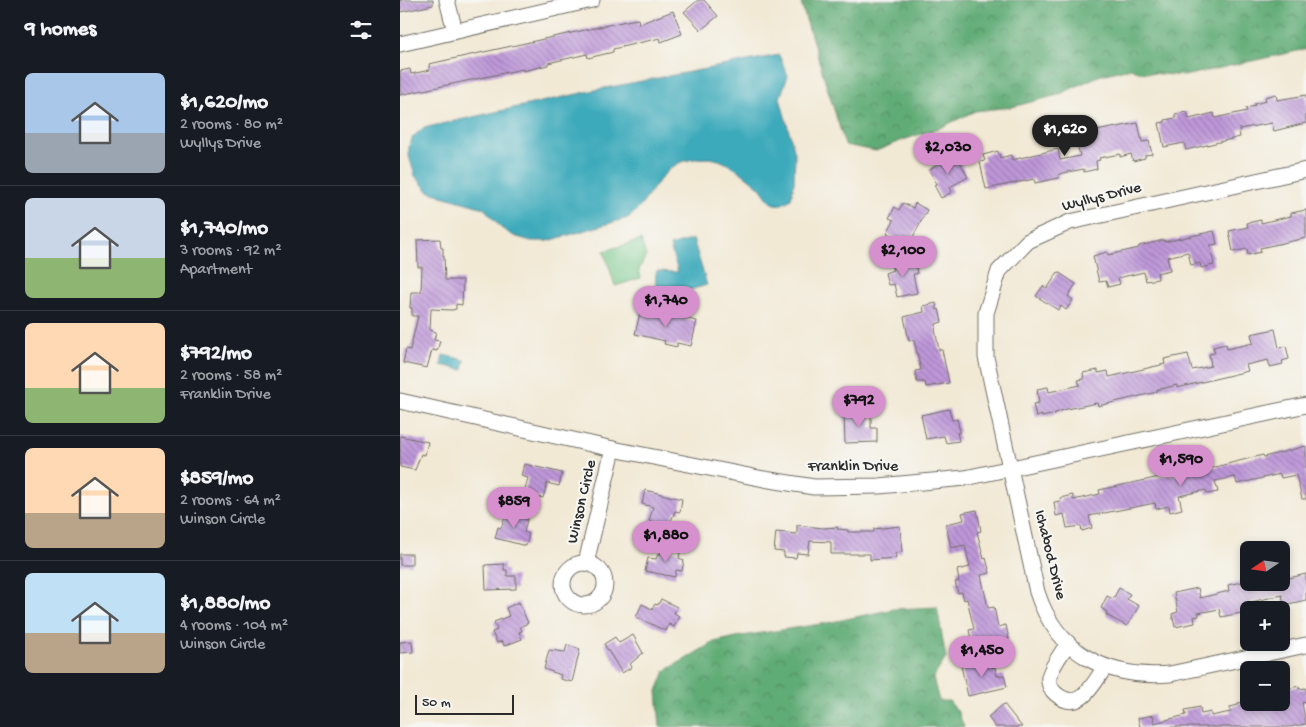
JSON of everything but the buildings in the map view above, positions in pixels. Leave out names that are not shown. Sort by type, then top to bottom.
[{"type":"street","points":[[447,0],[455,31]]},
{"type":"street","points":[[400,44],[592,0]]},
{"type":"street","name":"Wyllys Drive","points":[[1011,468],[986,357],[986,313],[999,271],[1023,246],[1028,241],[1070,222],[1306,170]]},
{"type":"street","name":"Franklin Drive","points":[[400,401],[613,449],[814,487],[879,486],[966,478],[1306,405]]},
{"type":"street","name":"Winson Circle","points":[[586,563],[613,449]]},
{"type":"street","name":"Ichabod Drive","points":[[1011,468],[1037,592],[1049,619],[1068,643],[1095,662],[1105,667],[1137,674],[1170,674],[1306,645]]},
{"type":"street","points":[[1068,643],[1049,680],[1050,688],[1054,694],[1071,701],[1082,698],[1105,667]]},
{"type":"green space","points":[[800,0],[1306,0],[1306,49],[1184,76],[1139,72],[1131,68],[1098,76],[1058,95],[1012,107],[975,111],[942,127],[876,151],[845,145]]},
{"type":"green space","points":[[641,240],[646,256],[639,269],[641,278],[615,286],[604,251]]},
{"type":"green space","points":[[937,607],[946,658],[933,678],[939,701],[949,701],[958,712],[964,727],[660,727],[657,691],[665,671],[714,642],[827,623],[894,609]]},
{"type":"water","points":[[779,55],[788,76],[780,98],[795,153],[794,183],[791,199],[783,204],[771,202],[760,188],[726,163],[711,158],[696,159],[681,162],[669,169],[641,205],[628,218],[548,241],[531,241],[514,236],[501,228],[484,208],[428,191],[415,176],[409,156],[409,146],[413,137],[423,128],[600,89]]},
{"type":"water","points":[[693,239],[707,285],[683,292],[667,304],[657,290],[655,282],[656,273],[657,271],[678,272],[670,246]]},
{"type":"water","points":[[443,355],[465,360],[463,370],[441,365]]}]
